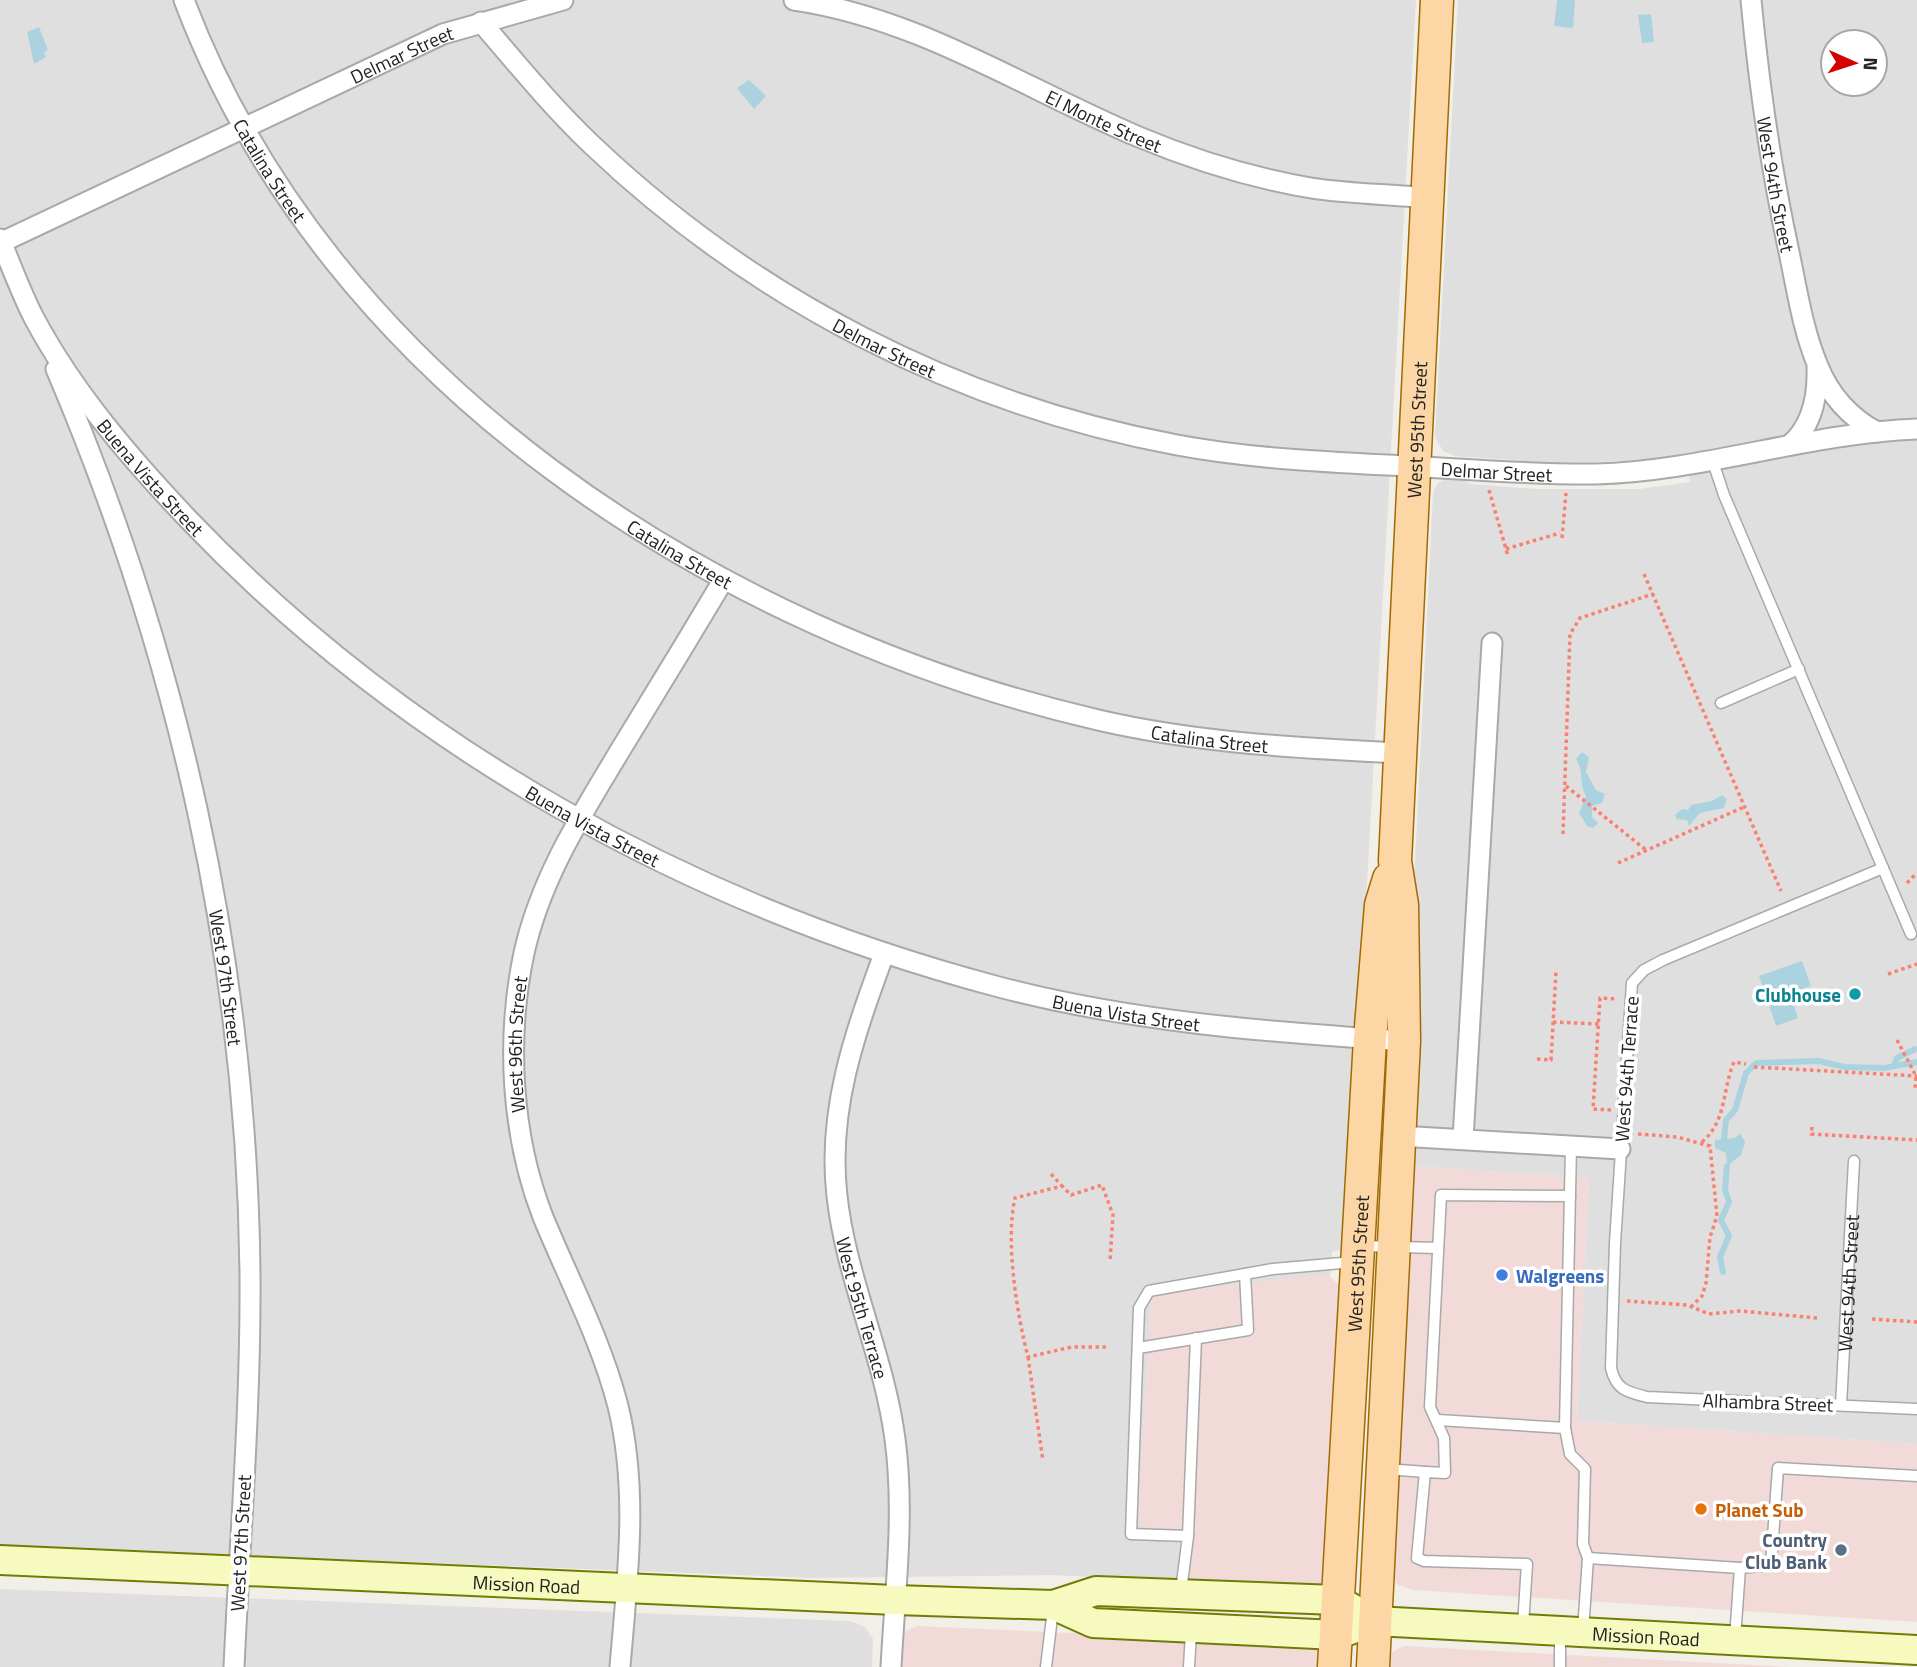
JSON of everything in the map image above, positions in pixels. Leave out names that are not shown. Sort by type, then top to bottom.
[{"type":"main road","name":"West 95th Street","points":[[1373,1667],[1404,1041],[1402,905],[1395,861],[1437,0]]},
{"type":"main road","name":"West 95th Street","points":[[1334,1667],[1370,1039],[1381,905],[1395,861]]},
{"type":"main road","name":"Mission Road","points":[[0,1560],[1053,1605],[1096,1591],[1337,1600],[1376,1621]]},
{"type":"main road","name":"Mission Road","points":[[1053,1605],[1093,1622],[1191,1628],[1336,1635],[1376,1621],[1572,1630],[1859,1652],[1917,1650]]},
{"type":"street","name":"Catalina Street","points":[[184,0],[215,72],[245,127],[289,200],[345,275],[442,377],[505,432],[572,483],[662,543],[724,579],[851,642],[915,667],[1013,699],[1102,721],[1189,736],[1279,747],[1400,753]]},
{"type":"street","points":[[481,22],[563,0]]},
{"type":"street","name":"El Monte Street","points":[[794,0],[874,18],[925,38],[1139,136],[1235,171],[1312,188],[1428,198]]},
{"type":"street","name":"West 94th Street","points":[[1751,0],[1758,77],[1773,175],[1796,288],[1817,366],[1817,392],[1811,414],[1804,430],[1790,445]]},
{"type":"street","name":"Delmar Street","points":[[0,242],[431,39],[481,22],[591,144],[656,203],[726,256],[802,306],[882,347],[1008,401],[1126,433],[1244,455],[1596,474],[1713,462],[1790,445],[1917,429]]},
{"type":"street","name":"Buena Vista Street","points":[[0,242],[34,317],[100,418],[143,470],[216,547],[290,616],[429,726],[578,820],[716,889],[780,917],[884,954],[1002,988],[1148,1017],[1239,1030],[1404,1041]]},
{"type":"street","name":"West 97th Street","points":[[34,317],[75,415],[146,614],[194,793],[215,898],[240,1087],[250,1274],[234,1667]]},
{"type":"street","name":"West 94th Street","points":[[1817,366],[1846,411],[1877,432]]},
{"type":"street","name":"West 96th Street","points":[[620,1667],[627,1588],[630,1502],[627,1455],[604,1356],[542,1214],[530,1175],[519,1124],[514,1070],[516,1015],[524,953],[540,900],[578,820],[724,579]]},
{"type":"street","points":[[1463,1139],[1492,643]]},
{"type":"street","name":"West 95th Terrace","points":[[884,954],[852,1043],[838,1097],[834,1150],[836,1197],[884,1379],[895,1439],[899,1525],[891,1667]]},
{"type":"street","points":[[1399,1136],[1620,1149]]},
{"type":"lane","points":[[1713,462],[1724,495],[1911,934]]},
{"type":"lane","points":[[1721,703],[1799,669]]},
{"type":"lane","name":"West 94th Terrace","points":[[1620,1388],[1614,1381],[1611,1368],[1620,1149],[1632,983],[1637,975],[1662,960],[1883,868]]},
{"type":"lane","points":[[1560,1667],[1572,1630],[1588,1558],[1583,1544],[1585,1468],[1570,1454],[1565,1428],[1572,1146]]},
{"type":"lane","name":"West 94th Street","points":[[1841,1405],[1854,1161]]},
{"type":"lane","points":[[1383,1469],[1445,1474],[1444,1438],[1430,1406],[1441,1195],[1570,1196]]},
{"type":"lane","points":[[1188,1536],[1131,1534],[1139,1308],[1150,1291],[1394,1247],[1438,1248]]},
{"type":"lane","points":[[1138,1349],[1248,1330],[1245,1274]]},
{"type":"lane","points":[[1181,1594],[1188,1536],[1196,1338]]},
{"type":"lane","name":"Alhambra Street","points":[[1620,1388],[1647,1397],[1917,1409]]},
{"type":"lane","points":[[1438,1420],[1565,1428]]},
{"type":"lane","points":[[1588,1558],[1740,1568],[1771,1565],[1778,1468],[1917,1476]]},
{"type":"lane","points":[[1425,1472],[1417,1558],[1424,1561],[1527,1564],[1522,1628]]},
{"type":"lane","points":[[1735,1641],[1740,1568]]},
{"type":"lane","points":[[1046,1667],[1053,1605]]},
{"type":"lane","points":[[1189,1667],[1191,1628]]},
{"type":"path","points":[[1488,488],[1508,555]]},
{"type":"path","points":[[1506,549],[1561,536],[1566,491]]},
{"type":"path","points":[[1644,574],[1781,891]]},
{"type":"path","points":[[1563,834],[1570,634],[1580,618],[1653,594]]},
{"type":"path","points":[[1565,785],[1646,850]]},
{"type":"path","points":[[1618,863],[1744,807]]},
{"type":"path","points":[[1907,883],[1917,873]]},
{"type":"path","points":[[1888,974],[1917,964]]},
{"type":"path","points":[[1537,1059],[1551,1060],[1556,971]]},
{"type":"path","points":[[1616,1110],[1593,1109],[1600,998],[1630,1000]]},
{"type":"path","points":[[1553,1022],[1599,1024]]},
{"type":"path","points":[[1897,1040],[1916,1076],[1915,1089]]},
{"type":"path","points":[[1702,1142],[1722,1115],[1723,1095],[1734,1062],[1746,1064]]},
{"type":"path","points":[[1754,1067],[1916,1076]]},
{"type":"path","points":[[1812,1127],[1811,1134],[1917,1140]]},
{"type":"path","points":[[1638,1134],[1662,1134],[1710,1146],[1717,1216],[1710,1237],[1706,1283],[1702,1296],[1692,1306]]},
{"type":"path","points":[[1051,1174],[1071,1195],[1102,1185],[1113,1215],[1110,1261]]},
{"type":"path","points":[[1044,1461],[1021,1323],[1013,1250],[1014,1202],[1018,1195],[1050,1191],[1062,1186]]},
{"type":"path","points":[[1627,1301],[1692,1306],[1709,1314],[1740,1311],[1817,1318]]},
{"type":"path","points":[[1872,1319],[1917,1322]]},
{"type":"path","points":[[1028,1357],[1072,1347],[1106,1347]]},
{"type":"shaded area","points":[[0,0],[1416,0],[1347,1243],[1342,1249],[1332,1252],[1330,1277],[1319,1275],[1159,1294],[1151,1299],[1138,1518],[1192,1531],[1188,1581],[1049,1575],[813,1578],[0,1546]]},
{"type":"shaded area","points":[[1458,0],[1917,0],[1917,1444],[1577,1421],[1589,1178],[1411,1166],[1412,924],[1433,493],[1437,484],[1450,477],[1465,477],[1469,484],[1537,489],[1640,489],[1690,482],[1689,475],[1833,444],[1825,428],[1684,455],[1624,461],[1553,463],[1455,456],[1443,451],[1435,437]]},
{"type":"shaded area","points":[[1411,1166],[1589,1178],[1577,1421],[1917,1444],[1917,1622],[1413,1590],[1398,1585],[1393,1579]]},
{"type":"shaded area","points":[[1319,1275],[1330,1277],[1343,1288],[1325,1583],[1188,1581],[1191,1532],[1151,1529],[1144,1526],[1138,1518],[1151,1299],[1159,1294]]},
{"type":"shaded area","points":[[0,1589],[849,1621],[865,1627],[873,1639],[872,1667],[0,1667]]},
{"type":"shaded area","points":[[918,1626],[1313,1644],[1324,1652],[1328,1667],[900,1667],[904,1632]]},
{"type":"shaded area","points":[[1404,1646],[1788,1667],[1385,1667],[1392,1652]]},
{"type":"water","points":[[1557,0],[1575,0],[1573,28],[1554,26]]},
{"type":"water","points":[[1651,14],[1654,42],[1642,43],[1638,15]]},
{"type":"water","points":[[39,27],[48,50],[44,52],[46,57],[34,64],[27,32]]},
{"type":"water","points":[[749,80],[766,96],[754,109],[737,88]]},
{"type":"water","points":[[1582,752],[1589,757],[1586,772],[1596,790],[1605,794],[1602,803],[1592,806],[1592,817],[1598,823],[1593,828],[1587,826],[1579,813],[1586,796],[1576,759]]},
{"type":"water","points":[[1722,795],[1727,799],[1724,808],[1700,813],[1689,826],[1687,820],[1677,819],[1675,815],[1682,809],[1688,810],[1691,805],[1712,801]]},
{"type":"water","points":[[1802,961],[1811,986],[1790,993],[1798,1018],[1776,1026],[1759,976]]},
{"type":"water","points":[[1740,1133],[1745,1142],[1741,1155],[1727,1166],[1726,1153],[1715,1148],[1715,1140],[1735,1138]]},
{"type":"waterway","points":[[1894,1066],[1897,1058],[1915,1049]]},
{"type":"waterway","points":[[1724,1139],[1726,1120],[1735,1110],[1746,1073],[1756,1063],[1819,1061],[1845,1067],[1884,1068],[1917,1062]]},
{"type":"waterway","points":[[1723,1272],[1720,1257],[1729,1236],[1721,1220],[1729,1202],[1725,1190],[1727,1166]]},
{"type":"place","name":"Clubhouse","points":[[1855,994]]},
{"type":"place","name":"Walgreens","points":[[1502,1275]]},
{"type":"place","name":"Planet Sub","points":[[1701,1509]]},
{"type":"place","name":"Country Club Bank","points":[[1841,1550]]}]
